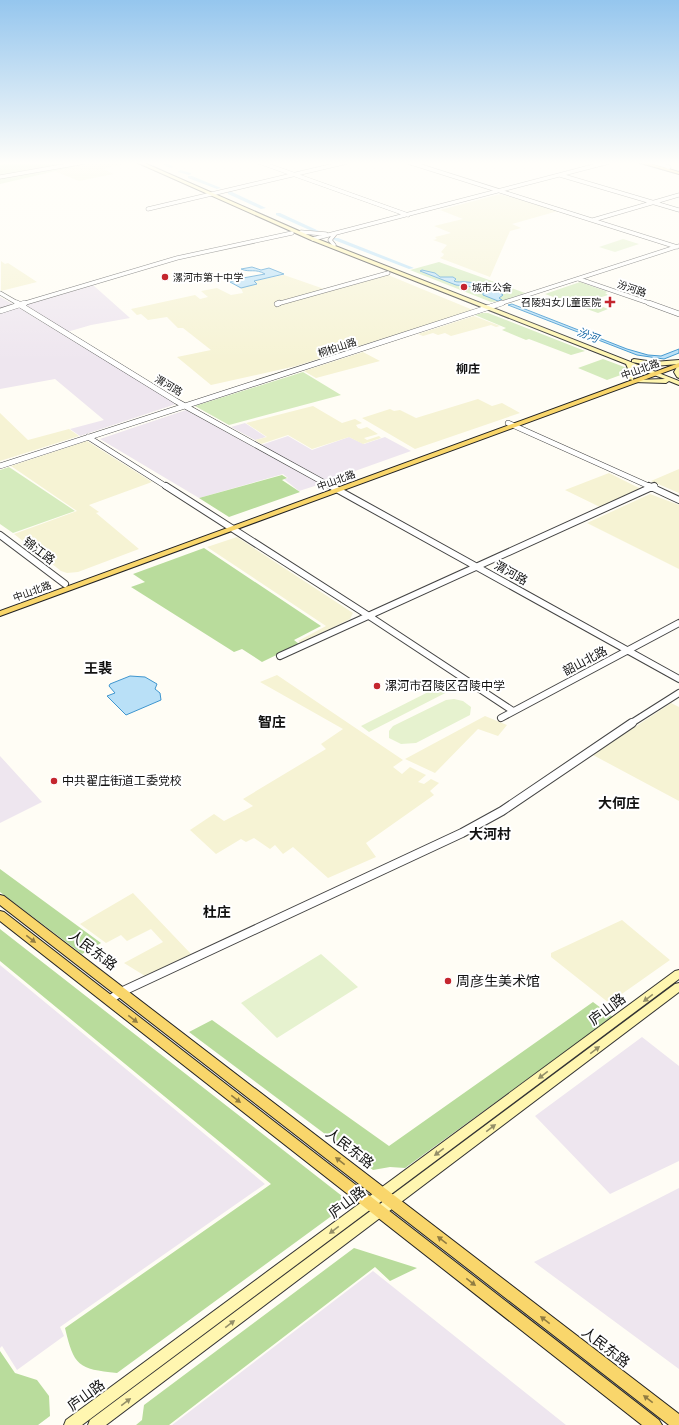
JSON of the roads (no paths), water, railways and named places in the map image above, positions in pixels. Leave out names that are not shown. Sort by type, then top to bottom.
[{"type":"main road","points":[[293,228],[656,372],[679,383]]},
{"type":"main road","points":[[294,228],[491,308]]},
{"type":"main road","points":[[631,362],[654,364],[679,362]]},
{"type":"main road","points":[[631,362],[633,380],[657,380],[679,383]]},
{"type":"main road","name":"中山北路","points":[[338,489],[513,423],[656,372],[679,362]]},
{"type":"main road","points":[[679,367],[677,372],[679,376]]},
{"type":"main road","name":"中山北路","points":[[656,372],[679,367]]},
{"type":"main road","points":[[656,372],[679,379]]},
{"type":"main road","name":"中山北路","points":[[0,608],[338,489],[513,423]]},
{"type":"main road","name":"中山北路","points":[[0,614],[230,527]]},
{"type":"main road","name":"人民东路","points":[[0,899],[679,1423]]},
{"type":"main road","points":[[0,915],[654,1425]]},
{"type":"main road","name":"庐山路","points":[[95,1425],[376,1207],[383,1194],[679,974]]},
{"type":"main road","name":"庐山路","points":[[71,1425],[376,1207],[393,1202],[679,987]]},
{"type":"main road","points":[[88,1413],[95,1425]]},
{"type":"street","points":[[316,238],[354,228]]},
{"type":"street","points":[[620,228],[678,247]]},
{"type":"street","points":[[301,232],[334,234]]},
{"type":"street","points":[[0,311],[177,258],[292,233]]},
{"type":"street","points":[[334,234],[330,240],[334,245]]},
{"type":"street","name":"桐柏山路","points":[[0,466],[184,405],[678,247]]},
{"type":"street","points":[[277,304],[388,272]]},
{"type":"street","name":"汾河路","points":[[579,279],[679,314]]},
{"type":"street","name":"渭河路","points":[[0,293],[184,405],[552,606],[679,679]]},
{"type":"street","points":[[513,423],[679,500]]},
{"type":"street","points":[[88,437],[369,616],[513,711]]},
{"type":"street","points":[[280,656],[653,487],[679,497]]},
{"type":"street","name":"锦江路","points":[[0,535],[65,584]]},
{"type":"street","name":"韶山北路","points":[[501,718],[679,623]]},
{"type":"street","name":"渭河路","points":[[630,650],[679,674]]},
{"type":"street","points":[[109,1000],[121,992],[460,833],[502,810],[605,740],[679,694]]},
{"type":"water","points":[[252,267],[261,270],[269,268],[284,274],[254,281],[257,284],[241,288],[230,282],[233,281],[232,280],[265,274],[258,271],[247,271],[241,269]]},
{"type":"water","points":[[422,270],[435,273],[440,277],[453,277],[456,279],[454,281],[455,282],[470,282],[491,289],[503,295],[499,298],[502,300],[498,301],[483,295],[486,290],[456,285],[420,271]]},
{"type":"water","points":[[512,304],[627,349],[648,355],[661,356],[679,349],[679,353],[664,359],[637,355],[508,305]]},
{"type":"water","points":[[130,676],[145,677],[157,684],[155,689],[160,693],[161,700],[126,715],[107,696],[115,693],[109,686],[110,684]]},
{"type":"waterway","name":"汾河","points":[[310,228],[316,231]]},
{"type":"waterway","name":"汾河","points":[[336,239],[411,268]]},
{"type":"place","name":"漯河市第十中学","points":[[165,277]]},
{"type":"place","name":"城市公舍","points":[[464,287]]},
{"type":"place","name":"召陵妇女儿童医院","points":[[610,302]]},
{"type":"place","name":"漯河市召陵区召陵中学","points":[[377,686]]},
{"type":"place","name":"中共翟庄街道工委党校","points":[[54,781]]},
{"type":"place","name":"周彦生美术馆","points":[[448,981]]},
{"type":"district","name":"柳庄","points":[[468,369]]},
{"type":"district","name":"王裴","points":[[98,668]]},
{"type":"district","name":"智庄","points":[[272,722]]},
{"type":"district","name":"大何庄","points":[[619,803]]},
{"type":"district","name":"大河村","points":[[490,834]]},
{"type":"district","name":"杜庄","points":[[217,912]]}]
